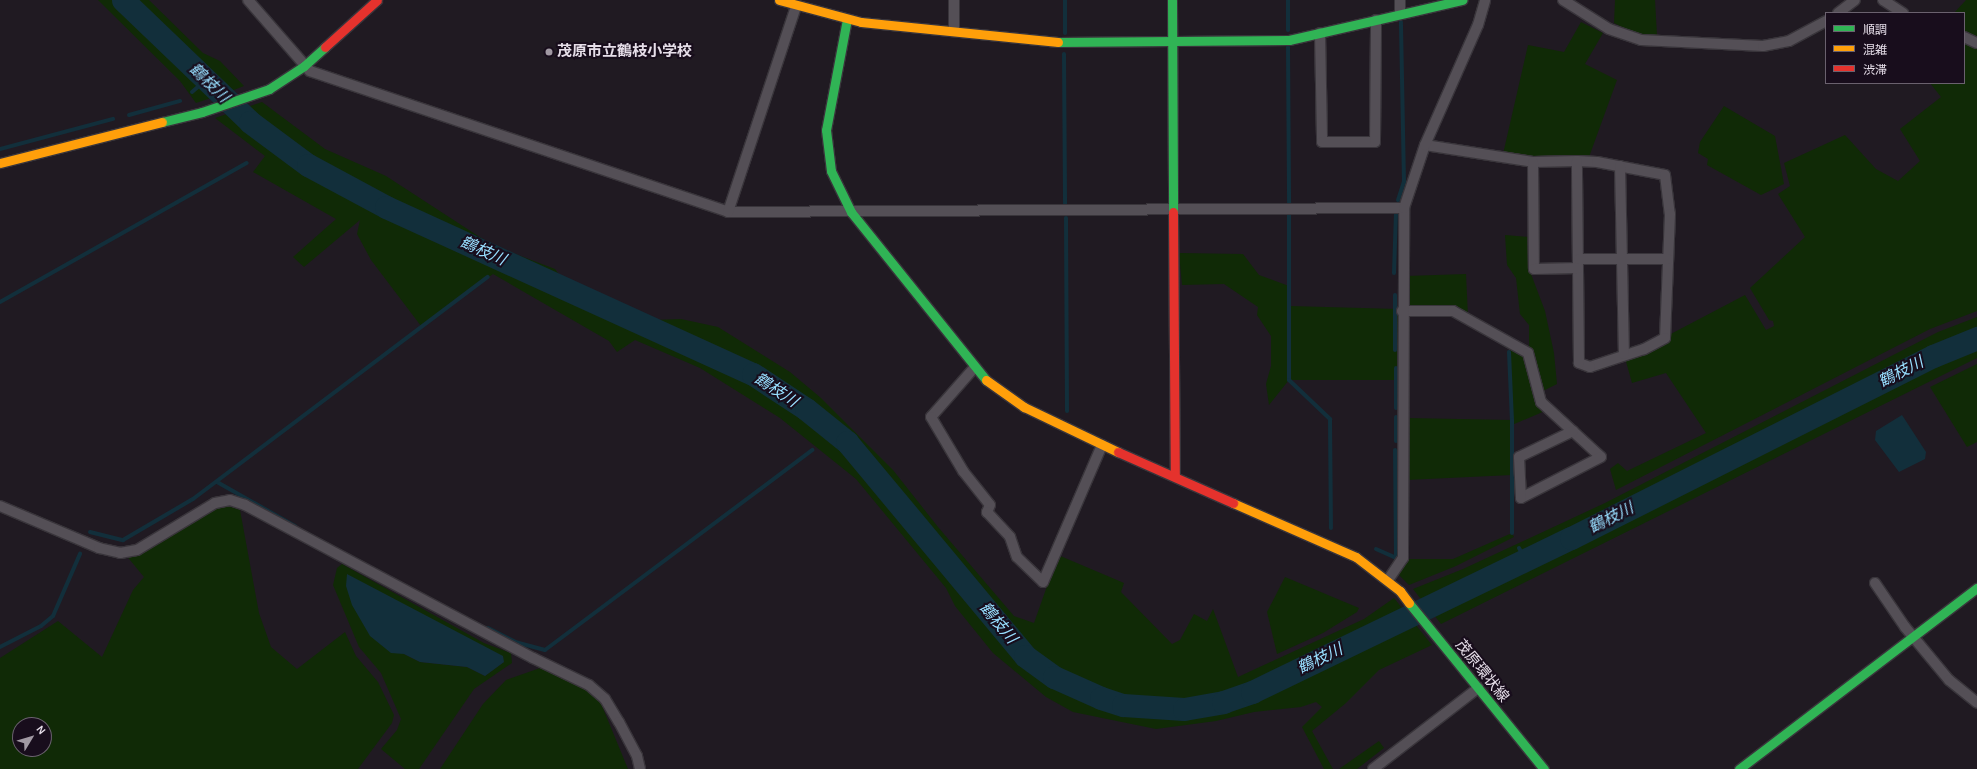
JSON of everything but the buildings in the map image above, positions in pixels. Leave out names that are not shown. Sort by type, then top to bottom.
[{"type":"street","points":[[248,0],[304,66],[318,73],[728,212],[1172,211],[1404,208]]},
{"type":"street","points":[[0,163],[206,111],[269,89],[304,66],[377,0]]},
{"type":"street","points":[[779,0],[848,20],[1061,42],[1289,40],[1462,0]]},
{"type":"street","points":[[954,0],[954,31]]},
{"type":"street","points":[[1172,0],[1172,211],[1175,476]]},
{"type":"street","points":[[1400,0],[1400,14]]},
{"type":"street","points":[[1388,580],[1403,558],[1402,311],[1404,208],[1425,145],[1478,25],[1485,0]]},
{"type":"street","points":[[1563,0],[1609,29],[1641,40],[1763,46],[1789,41],[1825,22]]},
{"type":"street","points":[[1839,12],[1855,0]]},
{"type":"street","points":[[1882,0],[1901,12]]},
{"type":"street","points":[[728,212],[796,6]]},
{"type":"street","name":"茂原環状線","points":[[848,20],[826,130],[831,171],[851,212],[974,368],[990,384],[1024,406],[1102,445],[1356,557],[1388,580],[1400,591],[1544,769]]},
{"type":"street","points":[[1320,33],[1322,142],[1376,142],[1376,20]]},
{"type":"street","points":[[1965,37],[1977,43]]},
{"type":"street","points":[[1425,145],[1533,162],[1577,161],[1620,166],[1665,176],[1670,214],[1665,338],[1644,350],[1624,354],[1590,368],[1579,363],[1577,161]]},
{"type":"street","points":[[1533,162],[1534,269],[1621,260],[1668,259]]},
{"type":"street","points":[[1620,166],[1624,354]]},
{"type":"street","points":[[1402,311],[1453,311],[1528,353],[1541,402],[1602,457],[1521,498],[1519,457],[1573,431]]},
{"type":"street","points":[[974,368],[931,417],[963,471],[990,505],[987,512],[1010,537],[1017,557],[1043,582],[1102,445]]},
{"type":"street","points":[[0,506],[99,548],[120,553],[137,550],[215,503],[230,500],[245,505],[526,654],[589,685],[605,699],[619,722],[637,756],[640,769]]},
{"type":"street","points":[[1875,583],[1912,636],[1949,680],[1977,703]]},
{"type":"street","points":[[1739,769],[1977,588]]},
{"type":"street","points":[[1373,769],[1478,688]]},
{"type":"green space","points":[[98,0],[117,0],[184,64],[179,67],[184,73],[202,81],[217,96],[196,103],[180,81]]},
{"type":"green space","points":[[129,0],[149,0],[203,53],[220,61],[244,86],[226,93]]},
{"type":"green space","points":[[1615,0],[1655,0],[1657,35],[1636,34],[1614,23]]},
{"type":"green space","points":[[1966,0],[1977,0],[1977,311],[1930,329],[1616,490],[1610,469],[1618,463],[1627,471],[1706,433],[1666,373],[1632,383],[1625,358],[1745,295],[1766,330],[1774,326],[1773,321],[1769,320],[1750,288],[1805,237],[1778,194],[1790,186],[1784,163],[1845,135],[1876,169],[1898,181],[1920,161],[1900,129],[1941,97],[1931,84],[1965,84],[1965,12],[1955,12]]},
{"type":"green space","points":[[1581,22],[1603,33],[1585,64],[1617,80],[1589,157],[1545,159],[1503,154],[1528,45],[1564,52]]},
{"type":"green space","points":[[262,102],[325,149],[386,176],[492,245],[555,269],[566,284],[652,320],[681,319],[718,327],[790,372],[821,398],[893,470],[938,527],[1014,616],[1034,623],[1058,555],[1124,583],[1121,592],[1172,644],[1180,640],[1194,614],[1207,621],[1213,609],[1238,677],[1364,619],[1394,598],[1432,645],[1379,670],[1346,703],[1312,731],[1333,769],[1324,769],[1302,727],[1322,707],[1316,702],[1301,707],[1254,712],[1216,721],[1156,729],[1073,712],[1046,697],[993,653],[955,606],[946,588],[856,479],[780,418],[700,368],[635,340],[617,352],[609,341],[493,274],[421,326],[371,260],[357,234],[360,220],[304,267],[293,257],[336,219],[253,172],[265,156],[215,118]]},
{"type":"green space","points":[[1724,106],[1775,136],[1784,184],[1761,195],[1707,165],[1708,159],[1698,153],[1700,142]]},
{"type":"green space","points":[[1505,235],[1529,237],[1531,274],[1545,311],[1554,353],[1557,384],[1543,391],[1533,351],[1529,349],[1529,325],[1520,314],[1516,278],[1507,265]]},
{"type":"green space","points":[[1179,253],[1243,254],[1259,275],[1289,286],[1290,306],[1398,309],[1397,380],[1289,380],[1269,405],[1266,384],[1271,366],[1271,336],[1257,315],[1258,307],[1224,284],[1182,285]]},
{"type":"green space","points":[[1466,274],[1468,316],[1406,308],[1406,276]]},
{"type":"green space","points":[[1977,317],[1977,333],[1953,341],[1655,493],[1424,603],[1413,589],[1463,569],[1605,503],[1938,332]]},
{"type":"green space","points":[[1977,342],[1977,358],[1441,624],[1430,610],[1700,480],[1963,346]]},
{"type":"green space","points":[[1510,349],[1524,356],[1545,411],[1512,425],[1512,475],[1406,480],[1406,418],[1512,420]]},
{"type":"green space","points":[[1977,364],[1977,442],[1967,447],[1930,387]]},
{"type":"green space","points":[[225,505],[240,510],[259,613],[271,647],[297,669],[345,632],[356,656],[378,682],[394,715],[392,723],[358,769],[0,769],[0,658],[58,621],[102,657],[133,590],[144,577],[125,554],[212,508]]},
{"type":"green space","points":[[1512,533],[1514,537],[1456,566],[1409,585],[1399,575],[1408,559],[1453,559]]},
{"type":"green space","points":[[342,564],[484,643],[511,653],[512,663],[474,689],[419,769],[405,769],[381,749],[397,730],[401,719],[381,673],[359,647],[333,585],[337,568]],"holes":[[[404,654],[504,662],[485,676],[467,667],[420,662]]]},
{"type":"green space","points":[[1285,577],[1359,608],[1357,612],[1323,633],[1277,654],[1267,612]]},
{"type":"green space","points":[[543,667],[592,693],[600,701],[628,769],[440,769],[483,704],[506,680]]},
{"type":"green space","points":[[1379,741],[1384,748],[1357,769],[1339,769]]},
{"type":"water","points":[[1902,415],[1926,452],[1925,459],[1899,472],[1875,440],[1876,431]]},
{"type":"water","points":[[347,574],[503,656],[504,662],[485,676],[467,667],[420,662],[404,654],[391,653],[370,636],[352,605],[346,586]]},
{"type":"waterway","name":"鶴枝川","points":[[123,0],[250,122],[308,165],[386,207],[753,374],[806,409],[847,442],[1025,656],[1054,677],[1101,698],[1123,705],[1184,709],[1223,702],[1252,692],[1571,538],[1933,356],[1977,338]]},
{"type":"waterway","points":[[1065,0],[1065,33]]},
{"type":"waterway","points":[[1288,0],[1288,30]]},
{"type":"waterway","points":[[1398,200],[1404,182],[1401,22]]},
{"type":"waterway","points":[[1288,47],[1289,205]]},
{"type":"waterway","points":[[1064,54],[1065,208]]},
{"type":"waterway","points":[[192,92],[206,80]]},
{"type":"waterway","points":[[129,115],[180,101]]},
{"type":"waterway","points":[[0,149],[113,119]]},
{"type":"waterway","points":[[0,302],[247,163]]},
{"type":"waterway","points":[[1394,273],[1396,214]]},
{"type":"waterway","points":[[1289,215],[1289,380],[1330,419],[1331,528]]},
{"type":"waterway","points":[[1066,218],[1067,411]]},
{"type":"waterway","points":[[90,532],[123,540],[193,499],[488,277]]},
{"type":"waterway","points":[[1395,295],[1395,350]]},
{"type":"waterway","points":[[1509,352],[1512,420],[1512,533]]},
{"type":"waterway","points":[[1396,368],[1396,408]]},
{"type":"waterway","points":[[1396,417],[1396,441]]},
{"type":"waterway","points":[[488,628],[515,642],[545,650],[812,450]]},
{"type":"waterway","points":[[1376,549],[1396,558],[1395,450]]},
{"type":"waterway","points":[[217,482],[295,526]]},
{"type":"waterway","points":[[1519,548],[1525,559]]},
{"type":"waterway","points":[[0,647],[41,626],[53,616],[80,554]]},
{"type":"traffic: fast","points":[[1172,0],[1173,212]]},
{"type":"traffic: fast","points":[[1058,42],[1289,40],[1462,0]]},
{"type":"traffic: fast","points":[[847,19],[826,130],[831,171],[851,212],[986,380]]},
{"type":"traffic: fast","points":[[162,122],[202,112],[269,89],[304,66],[325,47]]},
{"type":"traffic: fast","points":[[1739,769],[1977,588]]},
{"type":"traffic: fast","points":[[1409,603],[1544,769]]},
{"type":"traffic: slow","points":[[779,0],[861,22],[1058,42]]},
{"type":"traffic: slow","points":[[0,163],[162,122]]},
{"type":"traffic: slow","points":[[986,380],[1024,407],[1118,452]]},
{"type":"traffic: slow","points":[[1233,503],[1356,557],[1400,591],[1409,603]]},
{"type":"traffic: jam","points":[[325,47],[377,0]]},
{"type":"traffic: jam","points":[[1173,212],[1175,476]]},
{"type":"traffic: jam","points":[[1118,452],[1233,503]]},
{"type":"place","name":"茂原市立鶴枝小学校","points":[[549,52]]}]
